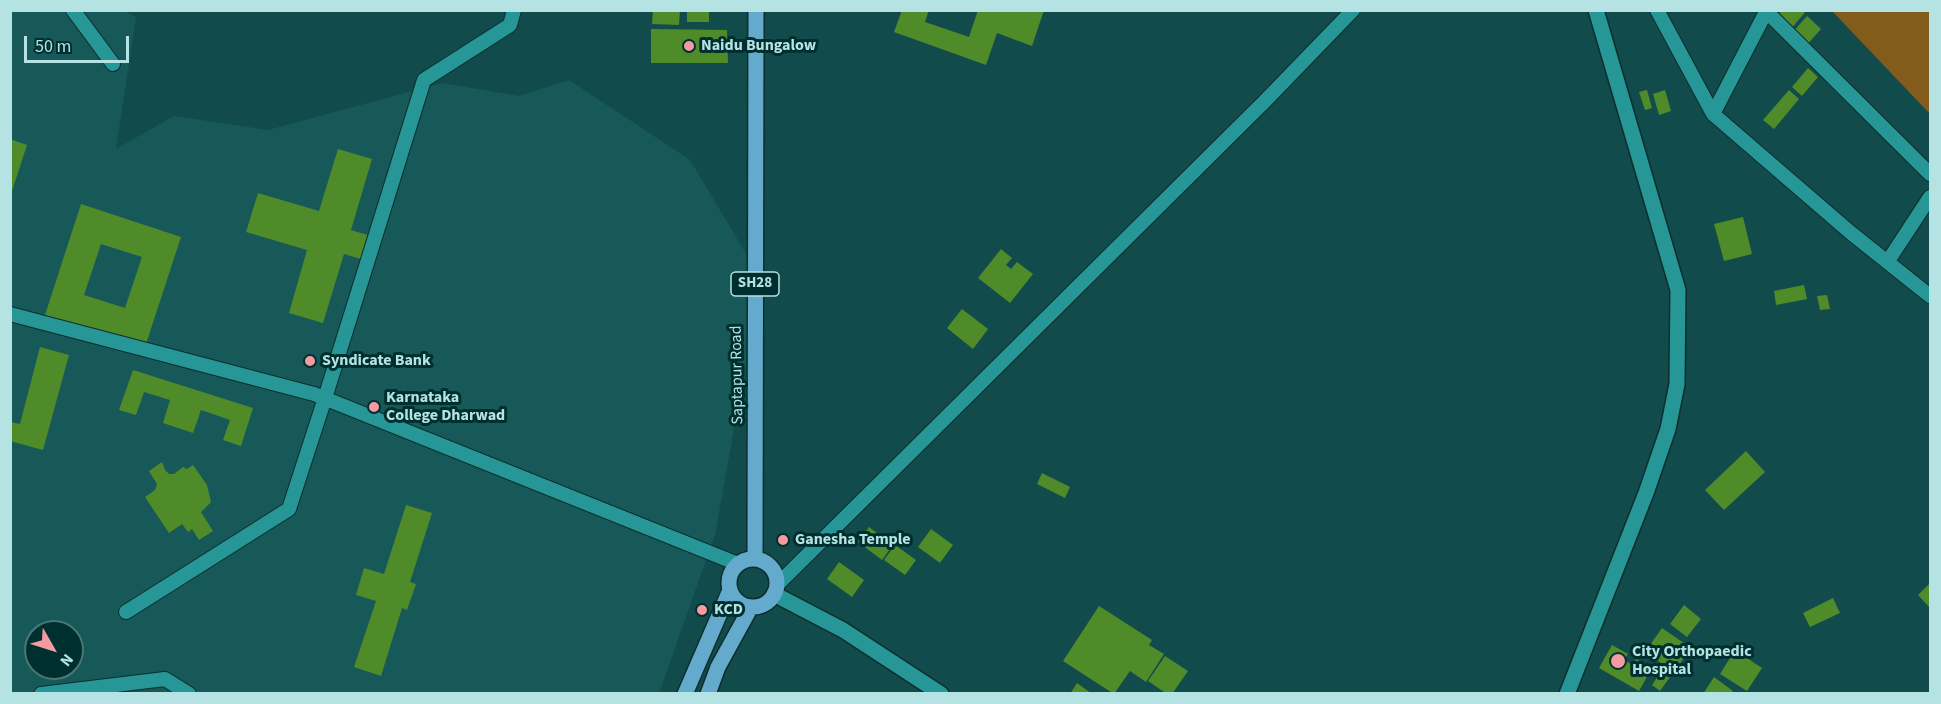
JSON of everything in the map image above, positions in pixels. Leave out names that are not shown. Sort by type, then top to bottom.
[{"type":"main road","name":"Saptapur Road","points":[[756,10],[754,172],[756,558]]},
{"type":"main road","points":[[756,558],[772,567],[776,575],[776,589],[768,601],[760,606],[750,607],[734,598],[729,580],[738,564],[746,559],[756,558]]},
{"type":"main road","points":[[685,693],[730,590]]},
{"type":"main road","points":[[708,693],[718,667],[750,607]]},
{"type":"street","points":[[73,10],[113,64]]},
{"type":"street","points":[[126,612],[289,509],[326,398],[424,80],[510,25],[514,10]]},
{"type":"street","points":[[941,693],[776,589],[1258,108],[1353,10]]},
{"type":"street","points":[[1567,693],[1646,493],[1668,429],[1677,384],[1678,290],[1596,10]]},
{"type":"street","points":[[1657,10],[1713,114],[1851,233],[1929,292]]},
{"type":"street","points":[[1713,114],[1767,11],[1930,174]]},
{"type":"street","points":[[1888,261],[1930,197]]},
{"type":"street","points":[[10,314],[326,398],[738,564]]},
{"type":"street","points":[[41,693],[165,679],[189,693]]},
{"type":"shaded area","name":"Karnataka College Dharwad","points":[[123,10],[136,17],[116,149],[174,116],[268,130],[442,83],[519,96],[569,80],[690,160],[761,279],[715,535],[659,693],[11,693],[10,11]]},
{"type":"shaded area","points":[[1832,11],[1930,11],[1930,114]]},
{"type":"building","points":[[653,10],[680,10],[679,25],[652,24]]},
{"type":"building","points":[[687,10],[709,10],[709,22],[687,22]]},
{"type":"building","points":[[902,10],[929,10],[925,22],[969,37],[978,10],[1044,10],[1032,46],[997,33],[986,65],[894,32]]},
{"type":"building","points":[[1782,10],[1807,10],[1790,30],[1776,18]]},
{"type":"building","points":[[1807,16],[1821,29],[1806,46],[1792,33]]},
{"type":"building","name":"Naidu Bungalow","points":[[651,29],[727,30],[728,63],[651,63]]},
{"type":"building","points":[[1808,68],[1818,77],[1802,96],[1792,87]]},
{"type":"building","points":[[1647,90],[1652,108],[1645,110],[1639,92]]},
{"type":"building","points":[[1665,90],[1671,111],[1659,115],[1653,94]]},
{"type":"building","points":[[1789,90],[1799,99],[1774,129],[1763,120]]},
{"type":"building","points":[[10,139],[27,145],[11,194],[10,194]]},
{"type":"building","points":[[338,149],[372,159],[351,230],[371,236],[364,260],[344,254],[323,323],[289,313],[307,250],[246,232],[258,193],[319,211]]},
{"type":"building","points":[[81,204],[181,237],[145,347],[45,315]],"holes":[[[101,244],[142,257],[125,308],[84,295]]]},
{"type":"building","points":[[1743,217],[1752,254],[1724,261],[1714,224]]},
{"type":"building","points":[[1001,249],[1012,258],[1006,265],[1011,269],[1017,262],[1033,274],[1010,303],[978,278]]},
{"type":"building","points":[[1804,285],[1807,299],[1776,305],[1774,291]]},
{"type":"building","points":[[1827,295],[1830,309],[1820,310],[1817,296]]},
{"type":"building","points":[[962,309],[988,329],[973,349],[947,328]]},
{"type":"building","points":[[40,347],[69,355],[43,450],[10,441],[10,422],[20,424]]},
{"type":"building","points":[[133,370],[253,408],[241,446],[223,440],[230,420],[201,410],[193,433],[163,423],[170,400],[144,392],[136,415],[119,410]]},
{"type":"building","points":[[1746,451],[1765,472],[1724,510],[1705,490]]},
{"type":"building","points":[[162,462],[169,474],[193,465],[207,485],[211,502],[201,512],[213,531],[199,540],[192,529],[188,532],[182,524],[169,533],[145,497],[155,490],[157,484],[149,471]]},
{"type":"building","points":[[1042,473],[1070,487],[1065,498],[1037,484]]},
{"type":"building","points":[[406,505],[432,513],[410,582],[416,584],[407,610],[402,608],[381,676],[354,667],[376,601],[356,595],[364,568],[384,574]]},
{"type":"building","points":[[869,527],[893,545],[882,560],[858,542]]},
{"type":"building","points":[[931,529],[953,545],[940,563],[918,547]]},
{"type":"building","points":[[895,545],[916,560],[905,575],[884,560]]},
{"type":"building","points":[[839,562],[864,580],[852,597],[827,579]]},
{"type":"building","points":[[1930,583],[1930,608],[1918,595]]},
{"type":"building","points":[[1833,598],[1840,613],[1810,627],[1803,613]]},
{"type":"building","points":[[1684,605],[1701,619],[1687,637],[1670,624]]},
{"type":"building","points":[[1099,606],[1152,640],[1149,645],[1164,654],[1146,682],[1130,671],[1114,694],[1063,661]]},
{"type":"building","points":[[1662,628],[1691,648],[1674,672],[1645,652]]},
{"type":"building","points":[[1612,645],[1628,654],[1624,660],[1633,665],[1636,659],[1652,668],[1639,691],[1599,668]]},
{"type":"building","points":[[1735,650],[1762,668],[1747,691],[1720,674]]},
{"type":"building","points":[[1165,656],[1188,671],[1172,694],[1167,694],[1148,681]]},
{"type":"building","points":[[1664,667],[1673,673],[1660,691],[1652,685]]},
{"type":"building","points":[[1714,677],[1733,691],[1731,694],[1703,694]]},
{"type":"building","points":[[1077,683],[1092,694],[1070,694]]},
{"type":"place","name":"Naidu Bungalow","points":[[689,46]]},
{"type":"place","name":"Syndicate Bank","points":[[310,361]]},
{"type":"place","name":"Karnataka College Dharwad","points":[[374,407]]},
{"type":"place","name":"Ganesha Temple","points":[[783,540]]},
{"type":"place","name":"KCD","points":[[702,610]]},
{"type":"place","name":"City Orthopaedic Hospital","points":[[1618,661]]}]
